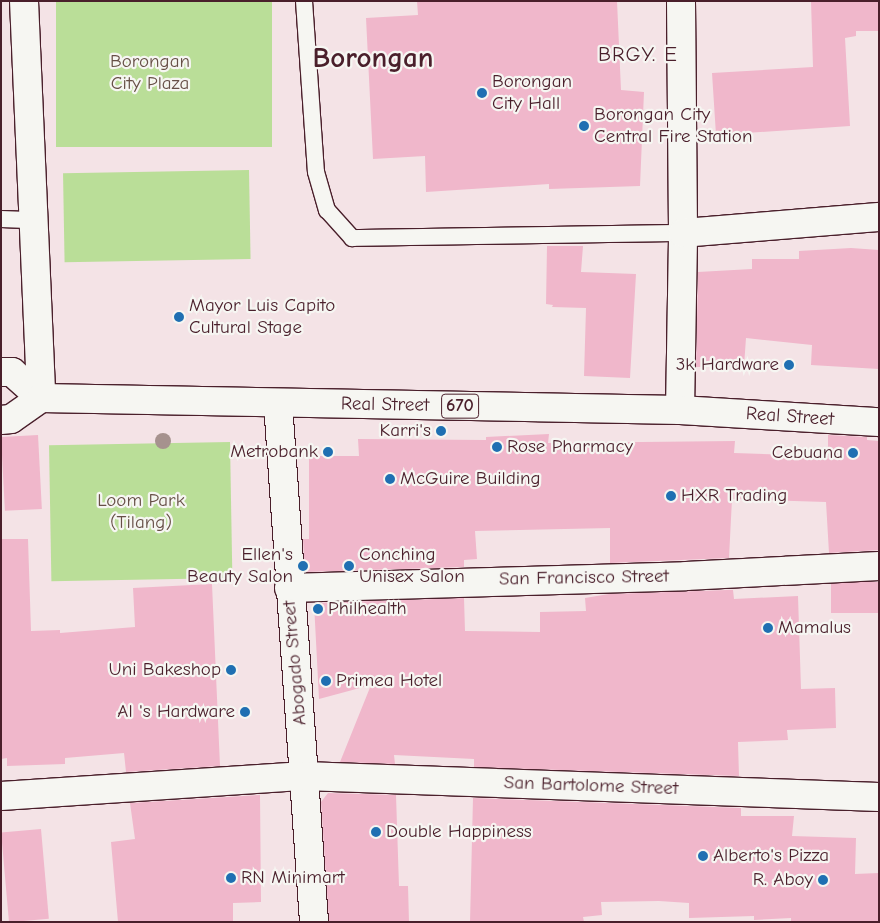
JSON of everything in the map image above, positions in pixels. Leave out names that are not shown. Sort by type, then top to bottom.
[{"type":"street","points":[[24,1],[41,398]]},
{"type":"street","points":[[680,410],[683,233],[681,1]]},
{"type":"street","points":[[683,233],[879,216]]},
{"type":"street","points":[[1,372],[12,372],[41,398]]},
{"type":"street","points":[[1,420],[11,419],[41,398]]},
{"type":"street","name":"Real Street","points":[[41,398],[680,410],[879,422]]},
{"type":"street","name":"Abogado Street","points":[[278,403],[289,588],[314,922]]},
{"type":"street","name":"San Francisco Street","points":[[289,588],[686,576],[879,566]]},
{"type":"street","name":"San Bartolome Street","points":[[1,796],[304,776],[879,797]]},
{"type":"lane","points":[[304,1],[316,172],[327,210],[352,238],[683,233]]},
{"type":"lane","points":[[1,219],[34,220]]},
{"type":"green space","name":"Borongan City Plaza","points":[[56,1],[272,1],[272,147],[56,147]]},
{"type":"green space","points":[[249,170],[251,259],[65,262],[63,173]]},
{"type":"green space","name":"Loom Park (Tilang)","points":[[230,442],[232,578],[51,581],[49,445]]},
{"type":"building","points":[[417,1],[617,1],[621,90],[644,92],[640,186],[549,189],[549,184],[426,192],[425,156],[373,159],[366,18],[418,15]]},
{"type":"building","points":[[811,1],[879,1],[879,31],[856,31],[856,36],[845,38],[850,126],[716,135],[712,73],[813,67]]},
{"type":"building","points":[[547,246],[583,246],[581,272],[636,274],[630,378],[584,376],[586,308],[552,307],[553,305],[546,304]]},
{"type":"building","points":[[851,248],[879,250],[879,369],[811,365],[812,345],[746,338],[744,366],[696,367],[698,272],[752,269],[752,259],[799,259],[799,251]]},
{"type":"building","points":[[549,434],[548,443],[735,441],[734,453],[828,456],[828,435],[867,437],[867,440],[879,441],[879,550],[829,553],[826,502],[732,499],[729,558],[610,563],[610,528],[475,531],[477,559],[464,560],[464,567],[305,572],[303,539],[309,539],[309,456],[359,456],[358,439],[486,440],[486,437]]},
{"type":"building","points":[[38,435],[42,509],[5,511],[1,437]]},
{"type":"building","points":[[1,539],[28,539],[31,631],[60,630],[60,633],[135,627],[133,588],[212,584],[220,766],[126,772],[124,753],[65,758],[65,764],[7,766],[7,758],[1,759]]},
{"type":"building","points":[[831,582],[879,582],[879,613],[831,613]]},
{"type":"building","points":[[733,590],[734,599],[798,596],[801,689],[835,688],[836,728],[787,730],[788,740],[738,742],[739,776],[474,767],[474,759],[394,755],[395,764],[340,762],[371,685],[319,699],[314,603],[464,598],[465,631],[540,632],[540,612],[586,611],[585,598],[609,594]]},
{"type":"building","points":[[328,793],[396,795],[399,886],[408,886],[409,922],[329,922],[321,802]]},
{"type":"building","points":[[260,795],[261,902],[233,903],[233,922],[118,922],[111,842],[135,839],[130,803]]},
{"type":"building","points":[[473,798],[741,808],[741,816],[794,816],[792,836],[856,838],[855,874],[879,873],[878,922],[791,922],[791,918],[754,920],[754,916],[689,918],[689,903],[659,901],[601,902],[602,915],[583,917],[584,922],[470,922]]},
{"type":"building","points":[[41,829],[49,919],[9,922],[1,832]]},
{"type":"place","name":"Borongan City Hall","points":[[482,93]]},
{"type":"place","name":"Borongan City Central Fire Station","points":[[584,126]]},
{"type":"place","name":"Mayor Luis Capito Cultural Stage","points":[[179,317]]},
{"type":"place","name":"3k Hardware","points":[[789,365]]},
{"type":"place","name":"Karri's","points":[[441,431]]},
{"type":"place","name":"Rose Pharmacy","points":[[497,447]]},
{"type":"place","name":"Metrobank","points":[[328,452]]},
{"type":"place","name":"Cebuana","points":[[853,453]]},
{"type":"place","name":"McGuire Building","points":[[390,479]]},
{"type":"place","name":"HXR Trading","points":[[671,496]]},
{"type":"place","name":"Ellen's Beauty Salon","points":[[303,566]]},
{"type":"place","name":"Conching Unisex Salon","points":[[349,566]]},
{"type":"place","name":"Philhealth","points":[[318,609]]},
{"type":"place","name":"Mamalus","points":[[768,628]]},
{"type":"place","name":"Uni Bakeshop","points":[[231,670]]},
{"type":"place","name":"Primea Hotel","points":[[326,681]]},
{"type":"place","name":"Al 's Hardware","points":[[245,712]]},
{"type":"place","name":"Double Happiness","points":[[376,832]]},
{"type":"place","name":"Alberto's Pizza","points":[[703,856]]},
{"type":"place","name":"RN Minimart","points":[[231,878]]},
{"type":"place","name":"R. Aboy","points":[[823,880]]},
{"type":"district","name":"BRGY. E","points":[[638,54]]},
{"type":"district","name":"Borongan","points":[[373,58]]}]
